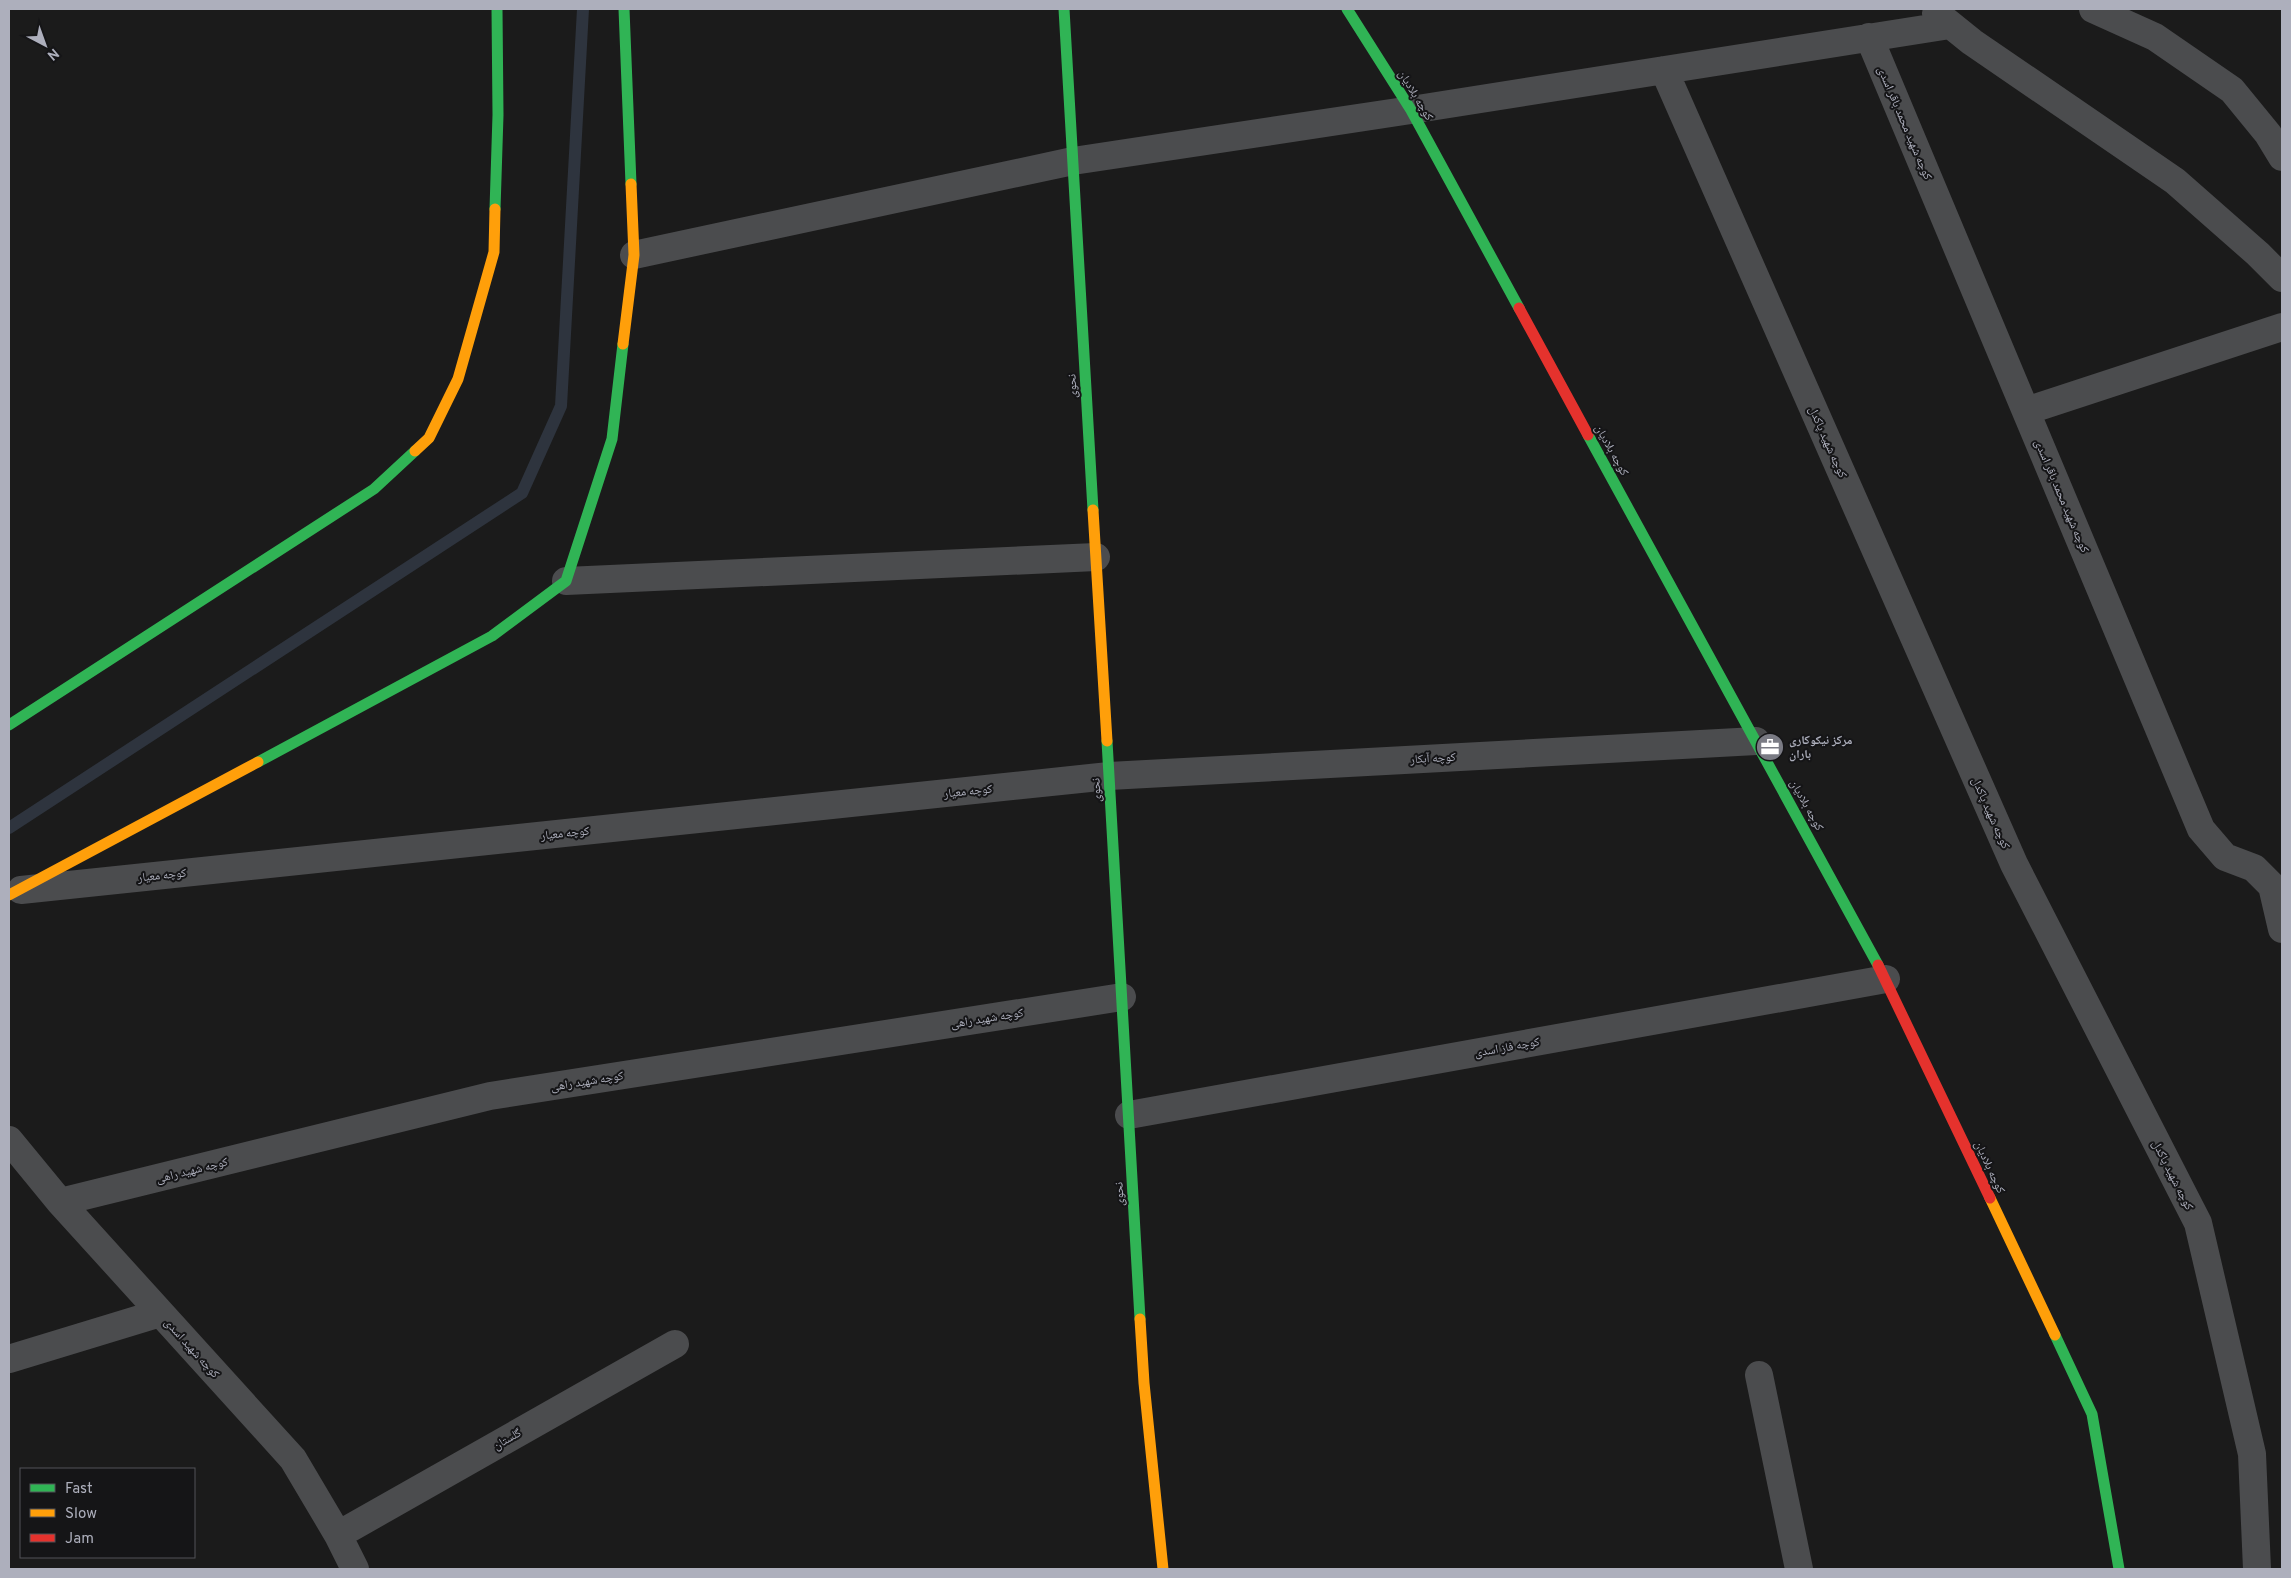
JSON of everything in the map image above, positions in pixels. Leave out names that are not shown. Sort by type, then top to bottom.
[{"type":"street","points":[[9,725],[374,489],[429,438],[458,379],[494,252],[498,116],[497,9]]},
{"type":"street","points":[[566,581],[612,439],[634,254],[624,9]]},
{"type":"street","name":"نحوی","points":[[1064,9],[1144,1383],[1163,1569]]},
{"type":"street","name":"کوچه بلادیان","points":[[1347,9],[1411,110],[1886,979],[2092,1414],[2119,1569]]},
{"type":"street","points":[[2093,9],[2155,37],[2232,90],[2268,134],[2282,157]]},
{"type":"street","points":[[634,254],[1073,161],[1411,110],[1869,37],[1940,17],[1972,42],[2175,181],[2258,254],[2282,278]]},
{"type":"street","name":"کوچه شهید محمد باقر اسدی","points":[[1869,37],[2202,830],[2225,856],[2254,868],[2272,886],[2282,929]]},
{"type":"street","name":"کوچه شهید پاکدل","points":[[1664,70],[2014,864],[2198,1223],[2252,1454],[2257,1569]]},
{"type":"street","points":[[2026,411],[2282,327]]},
{"type":"street","points":[[15,892],[492,636],[566,581],[1096,557]]},
{"type":"street","name":"کوچه آبکار","points":[[1109,776],[1756,741]]},
{"type":"street","name":"کوچه معیار","points":[[15,892],[1109,776]]},
{"type":"street","name":"کوچه فاز اسدی","points":[[1129,1115],[1886,979]]},
{"type":"street","name":"کوچه شهید راهی","points":[[60,1202],[490,1096],[1122,997]]},
{"type":"street","name":"کوچه شهید اسدی","points":[[9,1140],[60,1202],[293,1459],[338,1535],[355,1569]]},
{"type":"street","points":[[9,1359],[160,1313]]},
{"type":"street","name":"گلستان","points":[[338,1535],[675,1344]]},
{"type":"street","points":[[1758,1376],[1799,1569]]},
{"type":"waterway","points":[[9,828],[522,493],[561,406],[583,9]]},
{"type":"traffic: fast","points":[[495,209],[498,115],[497,9]]},
{"type":"traffic: fast","points":[[624,9],[631,184]]},
{"type":"traffic: fast","points":[[1064,9],[1093,510]]},
{"type":"traffic: fast","points":[[1347,9],[1411,110],[1519,308]]},
{"type":"traffic: fast","points":[[258,762],[492,636],[566,581],[612,439],[623,344]]},
{"type":"traffic: fast","points":[[1588,435],[1878,965]]},
{"type":"traffic: fast","points":[[9,725],[374,489],[415,451]]},
{"type":"traffic: fast","points":[[1107,741],[1140,1319]]},
{"type":"traffic: fast","points":[[2055,1335],[2092,1414],[2119,1569]]},
{"type":"traffic: slow","points":[[623,344],[634,255],[631,184]]},
{"type":"traffic: slow","points":[[415,451],[429,438],[458,379],[494,252],[495,209]]},
{"type":"traffic: slow","points":[[1093,510],[1107,741]]},
{"type":"traffic: slow","points":[[9,895],[258,762]]},
{"type":"traffic: slow","points":[[1990,1198],[2055,1335]]},
{"type":"traffic: slow","points":[[1140,1319],[1144,1383],[1163,1569]]},
{"type":"traffic: jam","points":[[1519,308],[1588,435]]},
{"type":"traffic: jam","points":[[1878,965],[1990,1198]]},
{"type":"place","name":"مرکز نیکوکاری باران","points":[[1770,747]]}]
